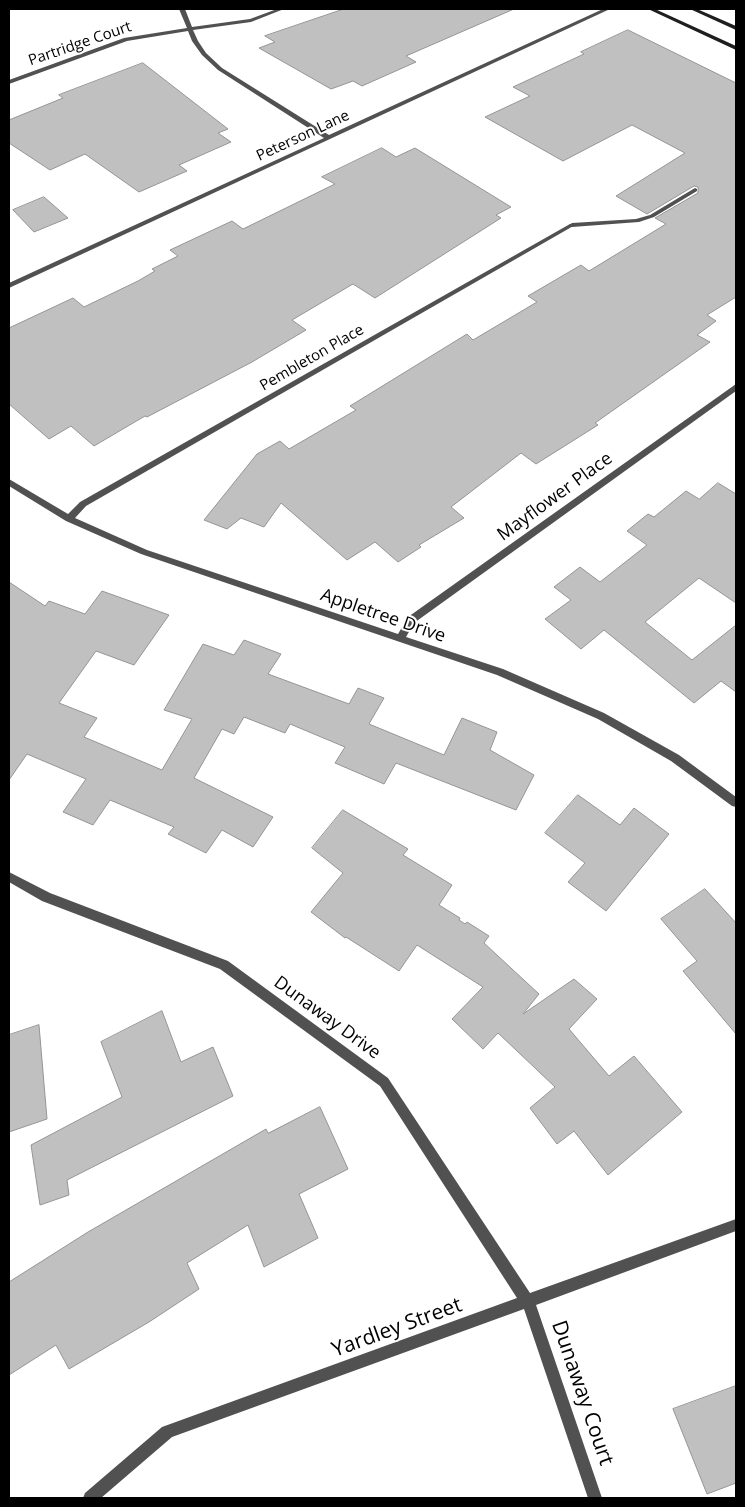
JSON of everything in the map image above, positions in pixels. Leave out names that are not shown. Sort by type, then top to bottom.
[{"type":"main road","points":[[651,9],[736,48]]},
{"type":"main road","points":[[693,9],[736,28]]},
{"type":"street","points":[[182,9],[195,41],[204,54],[220,69],[329,138]]},
{"type":"street","name":"Partridge Court","points":[[9,82],[126,39],[251,20],[280,9]]},
{"type":"street","name":"Peterson Lane","points":[[9,286],[607,9]]},
{"type":"street","name":"Pembleton Place","points":[[69,520],[83,504],[572,225],[637,221],[652,216],[695,190]]},
{"type":"street","name":"Mayflower Place","points":[[400,638],[411,620],[736,387]]},
{"type":"street","name":"Appletree Drive","points":[[9,482],[69,520],[144,552],[500,672],[601,716],[675,758],[736,803]]},
{"type":"street","name":"Dunaway Drive","points":[[9,877],[46,897],[224,965],[384,1082],[528,1302]]},
{"type":"street","name":"Yardley Street","points":[[90,1498],[167,1432],[736,1225]]},
{"type":"street","name":"Dunaway Court","points":[[528,1302],[595,1498]]},
{"type":"building","points":[[344,9],[514,9],[406,56],[416,62],[362,86],[353,81],[331,89],[259,48],[275,42],[265,36]]},
{"type":"building","points":[[628,30],[736,83],[736,297],[707,315],[716,321],[697,335],[710,342],[595,423],[598,425],[536,464],[521,453],[451,507],[464,518],[419,545],[421,547],[398,562],[375,542],[347,560],[281,503],[264,527],[241,518],[227,529],[204,520],[257,454],[280,441],[289,449],[356,410],[350,406],[467,334],[473,340],[537,302],[528,296],[581,265],[589,271],[666,224],[655,218],[698,193],[698,187],[694,186],[647,214],[616,196],[685,153],[632,125],[563,161],[485,117],[530,96],[513,87],[584,54],[581,52]]},
{"type":"building","points":[[143,63],[228,129],[218,133],[231,142],[179,165],[187,171],[139,192],[85,154],[50,170],[9,143],[9,120],[63,98],[59,95]]},
{"type":"building","points":[[382,148],[396,157],[415,148],[511,207],[496,215],[501,218],[375,298],[353,284],[292,320],[306,330],[252,362],[147,417],[145,416],[94,446],[71,426],[49,439],[9,404],[9,328],[73,298],[84,307],[138,281],[155,271],[152,269],[178,256],[170,250],[232,221],[243,229],[335,184],[322,177]]},
{"type":"building","points":[[44,197],[68,218],[34,232],[13,210]]},
{"type":"building","points":[[718,483],[736,494],[736,603],[699,578],[645,622],[692,660],[736,625],[736,692],[721,681],[694,703],[604,630],[581,649],[545,619],[571,600],[554,587],[580,567],[600,582],[647,545],[627,531],[648,514],[654,517],[686,491],[699,499]]},
{"type":"building","points":[[9,582],[45,606],[49,601],[85,614],[102,591],[169,615],[134,665],[96,651],[59,703],[97,718],[84,737],[162,770],[192,719],[164,710],[203,644],[234,655],[244,640],[281,654],[268,674],[349,704],[358,688],[384,698],[369,724],[444,755],[462,718],[497,732],[490,750],[534,775],[516,810],[396,763],[384,784],[335,763],[345,747],[290,724],[285,733],[244,717],[234,734],[222,729],[194,778],[273,817],[253,847],[222,830],[206,853],[168,834],[174,827],[110,800],[93,825],[63,812],[86,779],[27,754],[9,780]]},
{"type":"building","points":[[578,795],[620,825],[634,808],[669,834],[606,911],[568,882],[585,863],[545,833]]},
{"type":"building","points":[[343,810],[408,849],[403,855],[452,885],[439,905],[460,918],[459,920],[465,924],[467,922],[489,936],[484,943],[539,994],[523,1014],[574,979],[597,999],[569,1029],[609,1076],[634,1056],[682,1112],[608,1175],[574,1131],[557,1144],[530,1108],[555,1087],[498,1033],[483,1049],[452,1019],[483,987],[417,945],[399,971],[345,938],[311,912],[343,873],[312,848]]},
{"type":"building","points":[[705,889],[736,923],[736,1034],[683,971],[697,961],[661,919]]},
{"type":"building","points":[[162,1011],[181,1062],[213,1047],[233,1096],[67,1180],[69,1195],[40,1205],[31,1145],[122,1097],[101,1042]]},
{"type":"building","points":[[39,1025],[47,1119],[9,1132],[9,1035]]},
{"type":"building","points":[[320,1107],[348,1169],[299,1194],[318,1238],[264,1267],[248,1225],[187,1263],[199,1289],[149,1322],[69,1369],[56,1345],[9,1375],[9,1282],[88,1232],[266,1129],[268,1133]]},
{"type":"building","points":[[736,1386],[736,1483],[707,1494],[673,1409]]}]
